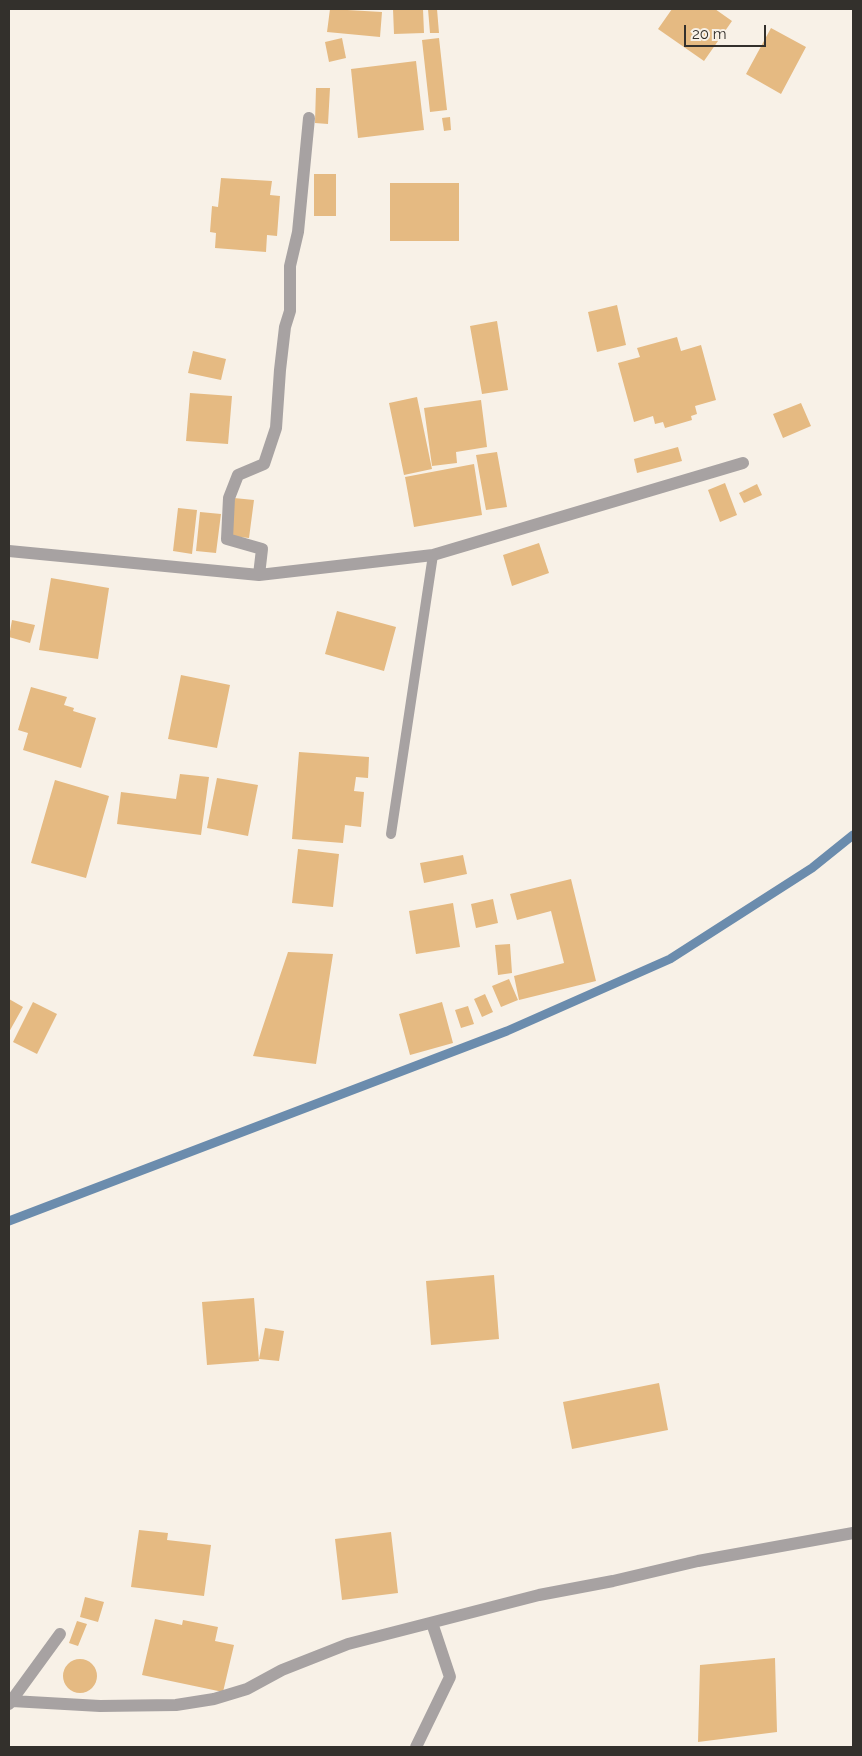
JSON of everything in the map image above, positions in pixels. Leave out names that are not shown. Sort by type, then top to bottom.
[{"type":"street","points":[[259,575],[262,549],[227,539],[229,498],[238,475],[264,464],[276,428],[285,327],[290,311],[290,266],[298,232],[309,118]]},
{"type":"street","points":[[9,551],[259,575],[433,555],[743,462]]},
{"type":"street","points":[[10,1702],[100,1706],[176,1705],[214,1699],[247,1689],[282,1670],[348,1644],[539,1595],[613,1581],[698,1561],[853,1533]]},
{"type":"street","points":[[416,1747],[450,1676],[432,1623]]},
{"type":"street","points":[[10,1702],[60,1634]]},
{"type":"lane","points":[[391,834],[433,555]]},
{"type":"building","points":[[330,9],[382,12],[380,37],[327,32]]},
{"type":"building","points":[[393,9],[423,9],[424,33],[394,34]]},
{"type":"building","points":[[428,9],[437,9],[439,33],[430,33]]},
{"type":"building","points":[[672,9],[715,9],[732,21],[704,61],[658,29]]},
{"type":"building","points":[[771,28],[806,47],[781,94],[746,74]]},
{"type":"building","points":[[342,38],[346,58],[329,62],[325,42]]},
{"type":"building","points":[[439,38],[447,110],[430,112],[422,40]]},
{"type":"building","points":[[416,61],[424,130],[358,138],[351,69]]},
{"type":"building","points":[[316,88],[330,88],[328,124],[315,123]]},
{"type":"building","points":[[450,117],[451,130],[444,131],[442,118]]},
{"type":"building","points":[[314,174],[336,174],[336,216],[314,216]]},
{"type":"building","points":[[221,178],[272,181],[270,195],[280,196],[277,236],[267,235],[266,252],[215,248],[216,233],[210,232],[212,206],[218,207]]},
{"type":"building","points":[[390,183],[459,183],[459,241],[390,241]]},
{"type":"building","points":[[617,305],[626,345],[597,352],[588,312]]},
{"type":"building","points":[[497,321],[508,390],[482,394],[470,326]]},
{"type":"building","points":[[677,337],[681,351],[701,345],[716,400],[695,406],[697,414],[691,416],[692,420],[665,428],[663,422],[655,424],[653,416],[634,422],[618,363],[640,357],[637,348]]},
{"type":"building","points":[[193,351],[226,359],[221,380],[188,373]]},
{"type":"building","points":[[190,393],[232,396],[228,444],[186,441]]},
{"type":"building","points":[[417,397],[432,469],[404,475],[389,403]]},
{"type":"building","points":[[481,400],[487,447],[456,452],[457,463],[432,466],[424,408]]},
{"type":"building","points":[[801,403],[811,426],[783,438],[773,414]]},
{"type":"building","points":[[678,447],[682,461],[637,473],[634,459]]},
{"type":"building","points":[[497,452],[507,507],[486,510],[476,455]]},
{"type":"building","points":[[474,464],[482,515],[414,527],[405,477]]},
{"type":"building","points":[[725,483],[737,515],[720,522],[708,490]]},
{"type":"building","points":[[757,484],[762,495],[744,503],[739,493]]},
{"type":"building","points":[[234,498],[254,500],[249,538],[230,536]]},
{"type":"building","points":[[178,508],[197,510],[192,554],[173,551]]},
{"type":"building","points":[[200,512],[221,514],[216,553],[196,551]]},
{"type":"building","points":[[539,543],[549,573],[512,586],[503,555]]},
{"type":"building","points":[[51,578],[109,588],[98,659],[39,650]]},
{"type":"building","points":[[337,611],[396,627],[384,671],[325,654]]},
{"type":"building","points":[[12,620],[35,625],[30,643],[9,637]]},
{"type":"building","points":[[181,675],[230,685],[217,748],[168,739]]},
{"type":"building","points":[[31,687],[67,697],[64,705],[74,708],[73,711],[96,718],[81,768],[23,750],[28,733],[18,730]]},
{"type":"building","points":[[299,752],[369,757],[368,778],[356,777],[354,791],[364,792],[361,827],[345,825],[343,843],[292,839]]},
{"type":"building","points":[[180,774],[209,777],[201,835],[117,824],[121,792],[176,799]]},
{"type":"building","points":[[217,778],[258,785],[248,836],[207,828]]},
{"type":"building","points":[[55,780],[109,796],[86,878],[31,863]]},
{"type":"building","points":[[298,849],[339,854],[333,907],[292,903]]},
{"type":"building","points":[[463,855],[467,874],[424,883],[420,863]]},
{"type":"building","points":[[571,879],[596,981],[519,1000],[514,976],[564,963],[551,911],[517,920],[510,894]]},
{"type":"building","points":[[493,899],[498,923],[476,928],[471,904]]},
{"type":"building","points":[[453,903],[460,947],[416,954],[409,911]]},
{"type":"building","points":[[510,944],[512,973],[498,975],[495,945]]},
{"type":"building","points":[[288,952],[333,954],[316,1064],[253,1056]]},
{"type":"building","points":[[509,979],[518,1000],[501,1007],[492,986]]},
{"type":"building","points":[[485,994],[493,1012],[482,1017],[474,999]]},
{"type":"building","points":[[9,999],[23,1007],[9,1032]]},
{"type":"building","points":[[33,1002],[57,1014],[37,1054],[13,1042]]},
{"type":"building","points":[[442,1002],[453,1043],[410,1055],[399,1014]]},
{"type":"building","points":[[468,1006],[474,1024],[461,1028],[455,1010]]},
{"type":"building","points":[[494,1275],[499,1339],[431,1345],[426,1281]]},
{"type":"building","points":[[254,1298],[259,1361],[207,1365],[202,1302]]},
{"type":"building","points":[[265,1328],[284,1331],[279,1361],[259,1359]]},
{"type":"building","points":[[659,1383],[668,1430],[572,1449],[563,1402]]},
{"type":"building","points":[[139,1530],[168,1533],[167,1540],[211,1545],[204,1596],[131,1587]]},
{"type":"building","points":[[391,1532],[398,1593],[342,1600],[335,1539]]},
{"type":"building","points":[[85,1597],[104,1602],[98,1622],[80,1617]]},
{"type":"building","points":[[155,1619],[182,1625],[183,1620],[218,1627],[215,1641],[234,1645],[223,1692],[142,1675]]},
{"type":"building","points":[[77,1621],[87,1624],[78,1646],[69,1643]]},
{"type":"building","points":[[775,1658],[777,1732],[698,1742],[700,1665]]},
{"type":"building","points":[[80,1659],[87,1660],[92,1664],[96,1669],[96,1683],[92,1688],[87,1692],[80,1693],[73,1692],[68,1688],[64,1683],[63,1676],[64,1669],[68,1664],[73,1660]]},
{"type":"waterway","points":[[9,1221],[507,1031],[670,959],[812,868],[853,835]]}]
